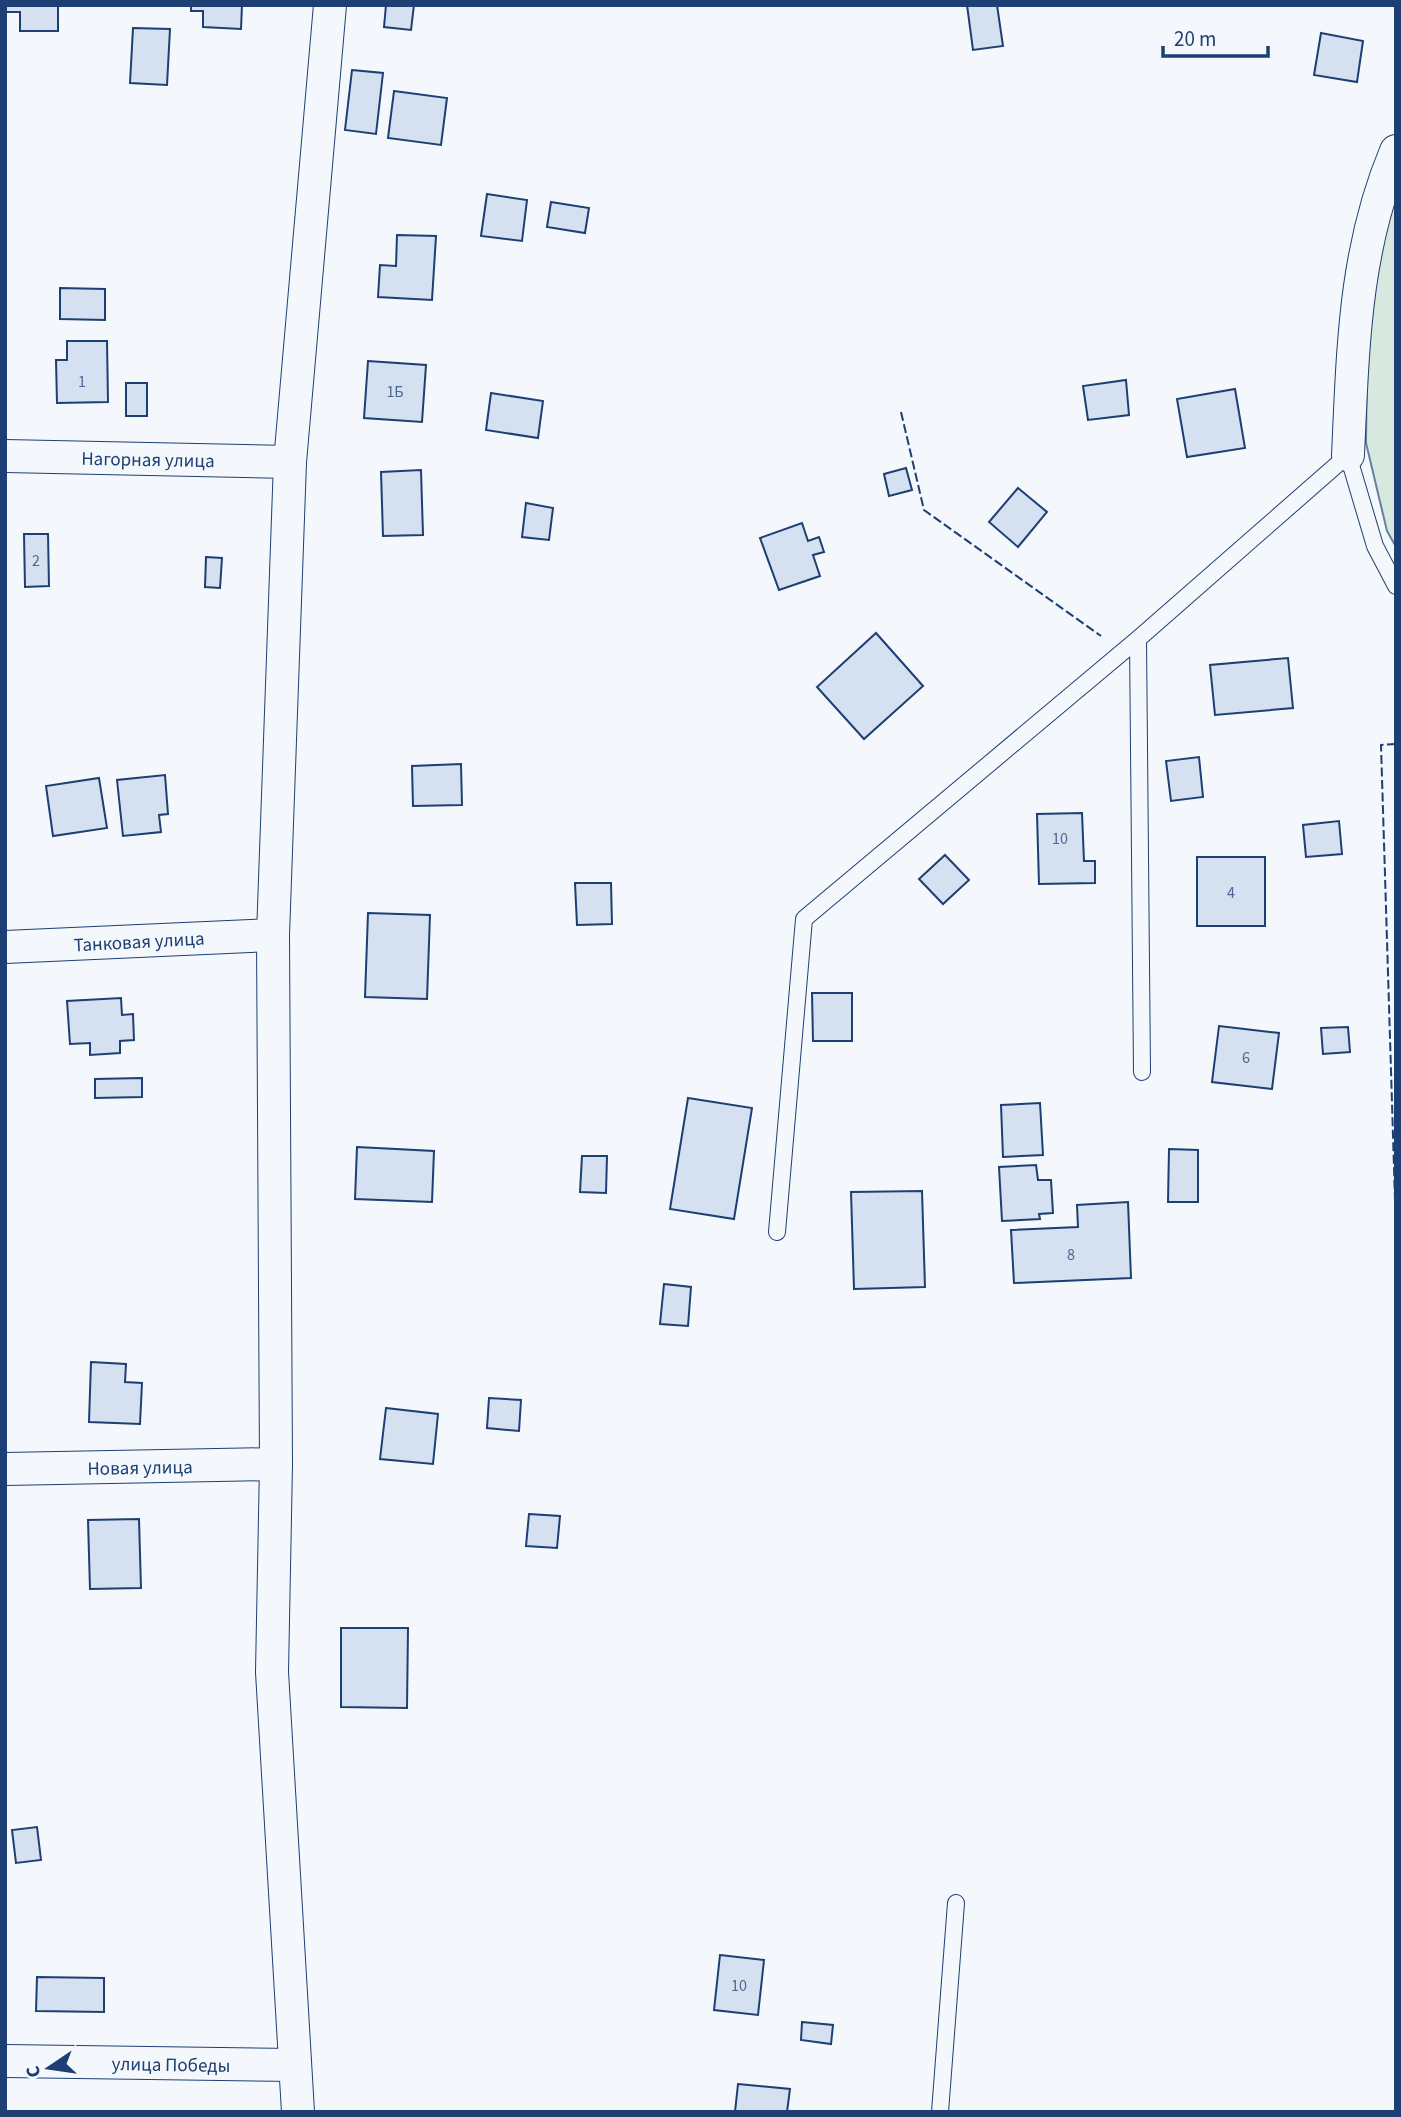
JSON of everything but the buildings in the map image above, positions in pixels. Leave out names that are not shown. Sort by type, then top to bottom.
[{"type":"street","points":[[298,2112],[272,1672],[276,1464],[273,936],[290,462],[330,5]]},
{"type":"street","points":[[1348,455],[1353,340],[1362,262],[1380,189],[1396,151]]},
{"type":"street","name":"Нагорная улица","points":[[5,456],[290,462]]},
{"type":"street","name":"Танковая улица","points":[[5,947],[273,936]]},
{"type":"street","name":"Новая улица","points":[[5,1469],[276,1464]]},
{"type":"street","name":"улица Победы","points":[[5,2061],[295,2065]]},
{"type":"lane","points":[[777,1232],[804,919],[1138,639],[1348,455],[1375,546],[1396,586]]},
{"type":"lane","points":[[1138,639],[1142,1072]]},
{"type":"lane","points":[[940,2112],[956,1903]]},
{"type":"shaded area","points":[[1396,191],[1396,547],[1387,531],[1366,443],[1367,347],[1377,260]]},
{"type":"fence","points":[[901,412],[924,510],[1101,636]]},
{"type":"fence","points":[[1396,744],[1381,745],[1396,1233]]}]
